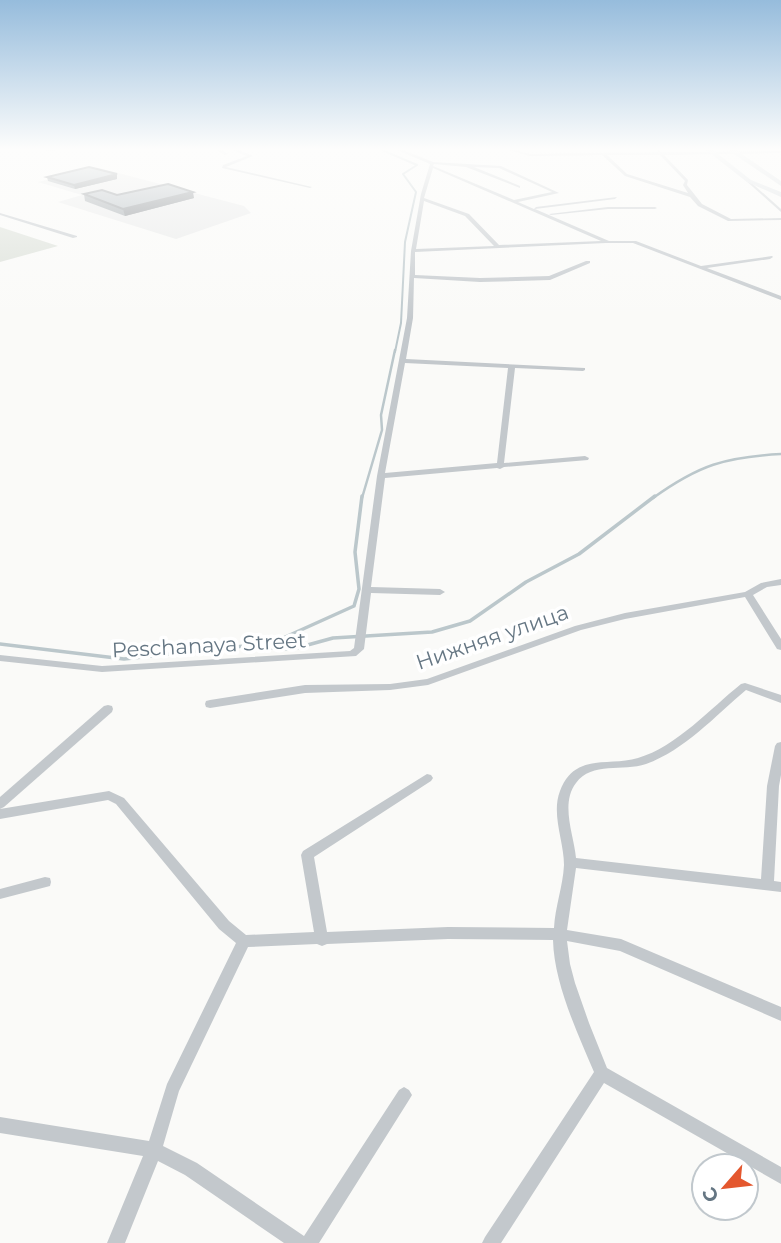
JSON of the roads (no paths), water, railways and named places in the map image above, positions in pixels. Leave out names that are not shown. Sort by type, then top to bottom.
[{"type":"street","name":"Peschanaya Street","points":[[0,658],[102,669],[352,653],[360,645],[381,476],[403,361],[413,276],[413,251],[420,208]]},
{"type":"street","points":[[447,208],[467,215],[498,247]]},
{"type":"street","points":[[534,209],[541,208]]},
{"type":"street","points":[[548,215],[608,208]]},
{"type":"street","points":[[710,208],[719,211],[730,220],[781,219]]},
{"type":"street","points":[[534,209],[608,242]]},
{"type":"street","points":[[1,215],[75,237],[64,239],[1,215]]},
{"type":"street","points":[[413,251],[634,242],[781,298]]},
{"type":"street","points":[[699,268],[770,257]]},
{"type":"street","points":[[413,276],[550,278],[588,262]]},
{"type":"street","points":[[403,361],[583,369]]},
{"type":"street","points":[[500,467],[512,365]]},
{"type":"street","points":[[381,476],[585,458]]},
{"type":"street","name":"Нижняя улица","points":[[210,704],[304,689],[390,687],[428,682],[579,628],[625,616],[748,594],[757,587],[781,582]]},
{"type":"street","points":[[367,590],[440,592]]},
{"type":"street","points":[[748,594],[781,647]]},
{"type":"street","points":[[781,699],[745,686],[662,752],[640,762],[595,766],[580,772],[568,785],[562,813],[570,862],[559,934],[567,979],[602,1073],[781,1176]]},
{"type":"street","points":[[0,804],[108,709]]},
{"type":"street","points":[[570,862],[774,886],[773,786],[781,746]]},
{"type":"street","points":[[322,940],[307,855],[427,778]]},
{"type":"street","points":[[0,814],[109,795],[120,801],[224,925],[244,941],[448,933],[559,934],[621,945],[781,1014]]},
{"type":"street","points":[[0,894],[45,882]]},
{"type":"street","points":[[116,1243],[154,1150],[172,1089],[244,941]]},
{"type":"street","points":[[491,1243],[602,1073]]},
{"type":"street","points":[[309,1243],[404,1095]]},
{"type":"street","points":[[0,1125],[154,1150],[191,1169],[299,1243]]},
{"type":"waterway","points":[[395,352],[401,323],[405,242],[412,208]]},
{"type":"waterway","points":[[362,498],[382,430],[381,415],[395,350]]},
{"type":"waterway","points":[[653,498],[699,470],[713,465],[781,454]]},
{"type":"waterway","points":[[0,644],[124,659],[272,643],[354,606],[359,589],[355,552],[362,496]]},
{"type":"waterway","points":[[245,647],[293,649],[333,638],[432,632],[470,621],[526,582],[579,554],[655,496]]}]
